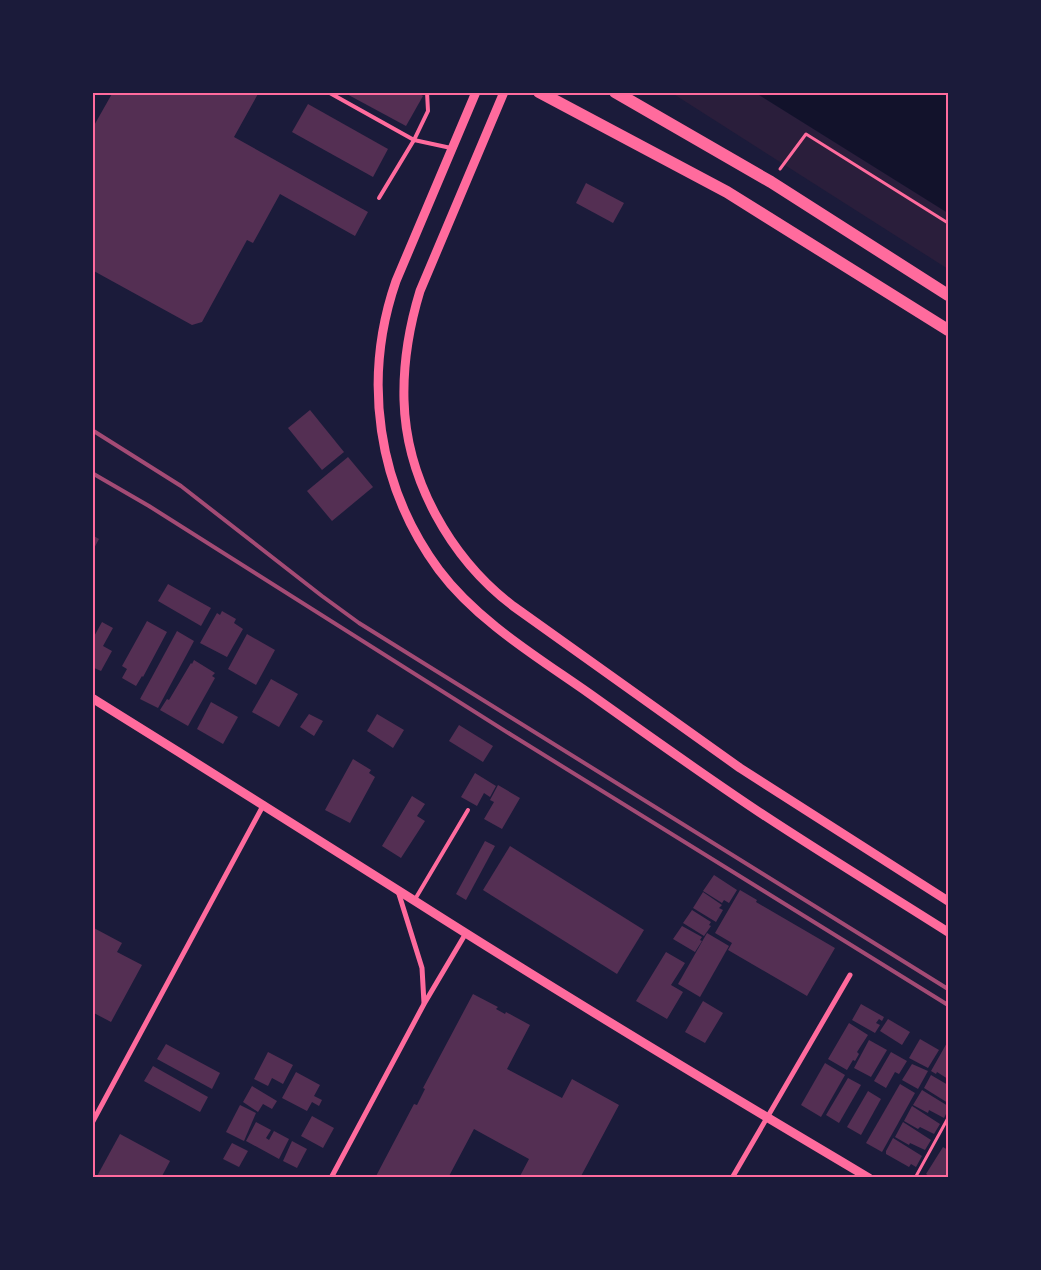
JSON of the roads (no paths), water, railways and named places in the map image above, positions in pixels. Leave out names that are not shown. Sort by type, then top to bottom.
[{"type":"main road","points":[[539,92],[727,192],[948,330]]},
{"type":"main road","points":[[615,92],[771,182],[948,295]]},
{"type":"street","points":[[476,92],[451,148],[391,296],[382,328],[377,375],[379,417],[391,478],[407,517],[428,553],[451,584],[478,610],[541,659],[750,806],[948,932]]},
{"type":"street","points":[[504,92],[420,291],[407,343],[404,384],[405,418],[417,470],[429,503],[458,550],[490,587],[512,606],[740,768],[948,901]]},
{"type":"street","points":[[92,698],[264,804],[414,901],[869,1178]]},
{"type":"street","points":[[92,1123],[264,804]]},
{"type":"street","points":[[398,891],[422,968],[424,1004]]},
{"type":"street","points":[[331,1178],[424,1004],[466,933]]},
{"type":"street","points":[[732,1178],[850,976]]},
{"type":"lane","points":[[328,92],[414,140],[451,148]]},
{"type":"lane","points":[[379,198],[414,140],[428,111],[427,92]]},
{"type":"lane","points":[[414,901],[468,810]]},
{"type":"railway","points":[[92,430],[181,486],[359,623],[948,989]]},
{"type":"railway","points":[[92,473],[149,506],[510,734],[948,1005]]}]
